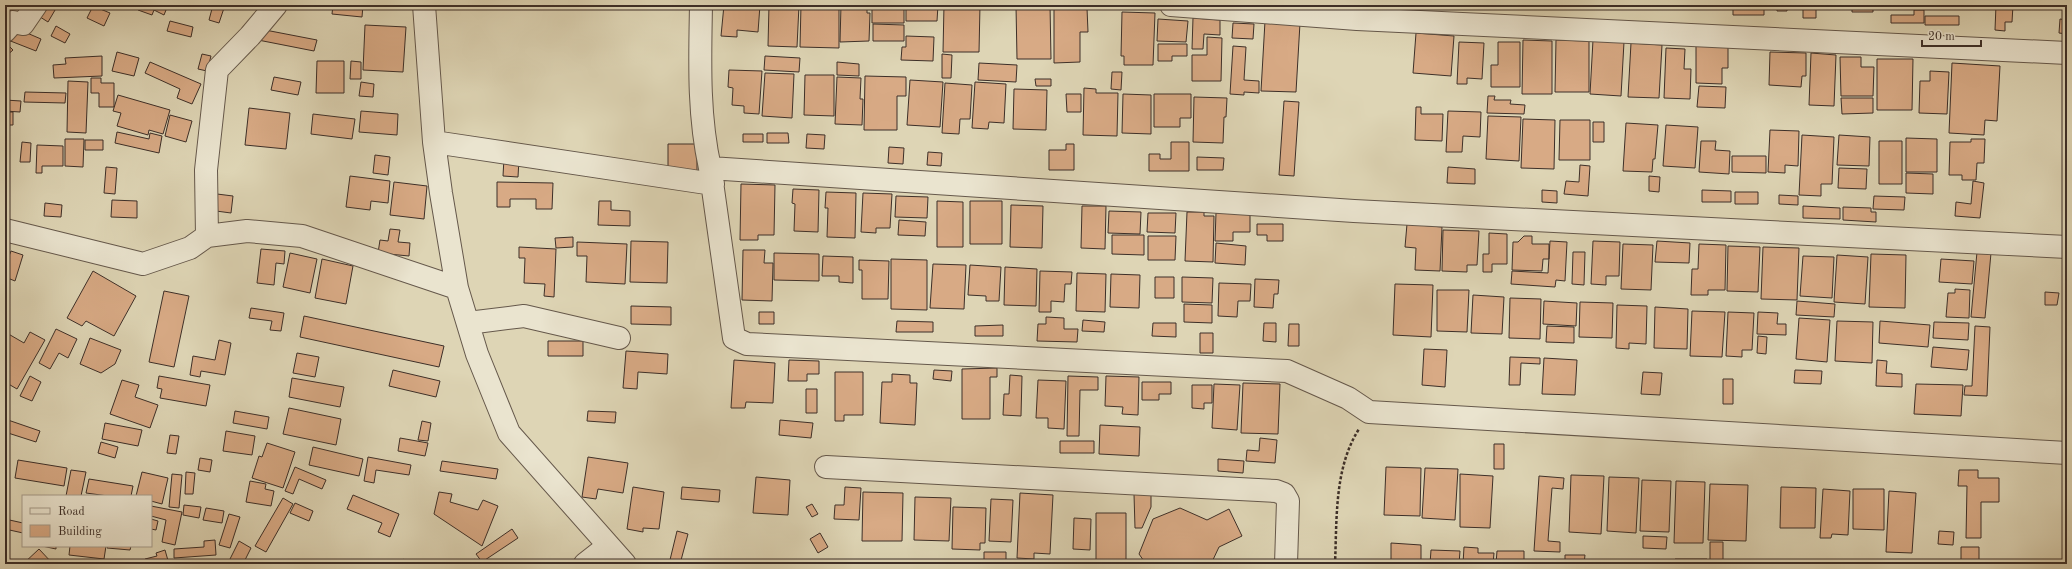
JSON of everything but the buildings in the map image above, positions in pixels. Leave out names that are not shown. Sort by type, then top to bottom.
[{"type":"street","points":[[5,31],[13,22],[24,24],[36,5]]},
{"type":"street","points":[[207,236],[206,170],[217,70],[250,36],[276,5]]},
{"type":"street","points":[[424,5],[434,142],[457,288],[477,354],[509,433],[608,546],[626,564]]},
{"type":"street","points":[[701,5],[700,89],[704,141],[712,176],[734,338],[747,344],[1287,371],[1348,398],[1369,412],[2067,453]]},
{"type":"street","points":[[1171,5],[1357,19],[2067,53]]},
{"type":"street","points":[[434,142],[712,176],[1354,211],[2067,246]]},
{"type":"street","points":[[5,230],[143,264],[190,248],[207,236],[247,231],[302,236],[457,288]]},
{"type":"street","points":[[468,323],[524,316],[619,338]]},
{"type":"street","points":[[826,466],[1276,491],[1284,494],[1288,501],[1286,564]]},
{"type":"street","points":[[585,564],[608,546]]},
{"type":"path","points":[[1335,564],[1339,488],[1349,444],[1369,412]]}]
